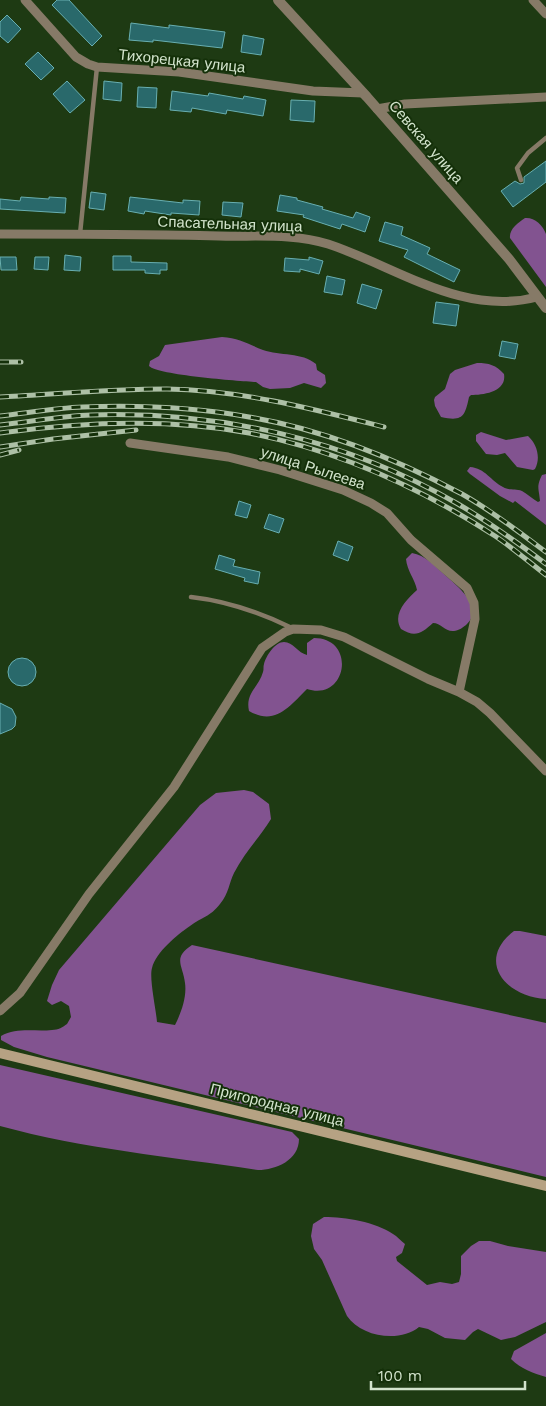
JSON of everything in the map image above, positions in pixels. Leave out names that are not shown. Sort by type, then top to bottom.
[{"type":"main road","name":"Пригородная улица","points":[[0,1053],[546,1186]]},
{"type":"street","name":"Тихорецкая улица","points":[[26,0],[76,57],[98,67],[179,72],[313,91],[363,93]]},
{"type":"street","name":"Севская улица","points":[[278,0],[363,93],[508,259],[546,308]]},
{"type":"street","points":[[533,0],[546,14]]},
{"type":"street","points":[[377,109],[405,104],[546,97]]},
{"type":"street","name":"Спасательная улица","points":[[0,234],[306,239],[346,251],[429,286],[464,296],[505,301],[519,301],[537,297]]},
{"type":"street","name":"улица Рылеева","points":[[130,443],[228,457],[280,470],[343,490],[387,513],[411,540],[468,588],[474,603],[475,619],[460,692]]},
{"type":"street","points":[[0,1011],[20,993],[89,894],[174,787],[262,648],[285,632],[294,629],[321,630],[344,637],[428,679],[460,692],[477,702],[490,713],[546,771]]},
{"type":"lane","points":[[80,234],[98,67]]},
{"type":"lane","points":[[521,180],[517,168],[528,153],[546,138]]},
{"type":"lane","points":[[191,597],[216,600],[249,609],[294,629]]},
{"type":"shaded area","points":[[525,218],[538,222],[546,234],[546,287],[510,238],[512,229]]},
{"type":"shaded area","points":[[222,337],[238,340],[270,352],[298,356],[310,360],[316,364],[317,370],[325,375],[326,383],[321,388],[304,383],[290,388],[270,389],[256,382],[182,375],[149,366],[150,361],[159,356],[165,345]]},
{"type":"shaded area","points":[[477,363],[485,363],[498,368],[504,374],[502,385],[488,393],[471,395],[462,416],[454,419],[441,417],[434,400],[445,389],[450,374],[455,370]]},
{"type":"shaded area","points":[[481,432],[506,440],[528,436],[534,443],[537,451],[538,460],[535,469],[517,467],[505,453],[497,455],[486,454],[476,441],[476,435]]},
{"type":"shaded area","points":[[470,467],[484,472],[505,488],[522,491],[538,502],[540,501],[539,482],[542,475],[546,474],[546,525],[515,501],[513,503],[500,496],[470,474],[467,471]]},
{"type":"shaded area","points":[[412,553],[429,561],[467,597],[473,611],[472,617],[463,628],[451,631],[433,623],[414,634],[401,629],[398,618],[399,613],[417,590],[406,559]]},
{"type":"shaded area","points":[[314,638],[328,641],[337,648],[341,658],[342,668],[338,679],[331,687],[321,691],[307,689],[288,708],[274,715],[258,715],[249,711],[249,699],[261,677],[265,661],[271,650],[277,644],[287,642],[307,655],[307,643]]},
{"type":"shaded area","points":[[244,790],[253,792],[269,804],[271,819],[238,866],[220,904],[173,939],[154,962],[151,979],[157,1022],[175,1025],[185,994],[185,983],[180,958],[192,945],[546,1023],[546,1177],[47,1057],[14,1047],[1,1040],[1,1036],[7,1033],[26,1030],[54,1030],[67,1024],[71,1017],[69,1006],[61,1001],[52,1005],[47,1001],[59,970],[200,805],[216,793]]},
{"type":"shaded area","points":[[514,931],[546,936],[546,999],[532,997],[519,992],[508,985],[500,976],[496,965],[497,954],[503,942]]},
{"type":"shaded area","points":[[0,1065],[292,1132],[299,1139],[298,1146],[291,1158],[279,1166],[258,1170],[96,1147],[0,1126]]},
{"type":"shaded area","points":[[324,1217],[360,1221],[378,1226],[394,1235],[405,1244],[402,1253],[396,1257],[397,1261],[427,1285],[440,1282],[452,1284],[459,1282],[461,1256],[479,1241],[490,1241],[546,1252],[546,1322],[515,1337],[501,1340],[478,1329],[465,1340],[445,1338],[428,1329],[419,1327],[402,1335],[392,1336],[371,1333],[361,1329],[347,1316],[322,1260],[314,1249],[311,1236],[313,1224]]},
{"type":"shaded area","points":[[546,1333],[546,1377],[523,1368],[511,1359],[514,1351]]},
{"type":"building","points":[[57,0],[69,0],[102,36],[92,46],[52,5]]},
{"type":"building","points":[[7,15],[21,29],[8,43],[0,36],[0,22]]},
{"type":"building","points":[[131,23],[169,28],[169,25],[225,32],[222,48],[153,40],[153,42],[129,40]]},
{"type":"building","points":[[243,35],[264,39],[261,55],[241,52]]},
{"type":"building","points":[[38,52],[54,68],[41,80],[25,64]]},
{"type":"building","points":[[67,81],[85,100],[70,113],[53,94]]},
{"type":"building","points":[[104,81],[122,83],[121,101],[103,99]]},
{"type":"building","points":[[138,87],[157,88],[156,108],[137,107]]},
{"type":"building","points":[[172,91],[208,96],[209,93],[243,99],[244,96],[266,100],[263,116],[227,110],[226,114],[192,108],[191,112],[170,110]]},
{"type":"building","points":[[291,100],[315,101],[314,122],[290,120]]},
{"type":"building","points":[[546,161],[546,182],[513,207],[501,191],[515,181],[520,184],[524,183],[524,177]]},
{"type":"building","points":[[91,192],[106,194],[104,210],[89,208]]},
{"type":"building","points":[[280,195],[297,198],[297,200],[323,207],[322,209],[353,218],[356,212],[370,217],[365,232],[342,224],[340,229],[303,217],[304,215],[277,211]]},
{"type":"building","points":[[21,197],[66,198],[65,213],[0,209],[0,199],[20,201]]},
{"type":"building","points":[[130,197],[183,203],[183,200],[200,201],[199,215],[171,213],[171,215],[145,211],[144,214],[128,211]]},
{"type":"building","points":[[223,202],[243,203],[241,217],[222,215]]},
{"type":"building","points":[[385,222],[403,227],[401,235],[430,248],[427,254],[460,270],[454,282],[404,257],[408,250],[379,241]]},
{"type":"building","points":[[65,255],[81,257],[80,271],[64,270]]},
{"type":"building","points":[[113,256],[131,256],[131,262],[167,263],[167,270],[160,270],[160,274],[145,273],[145,270],[113,270]]},
{"type":"building","points":[[0,257],[16,257],[17,270],[1,270]]},
{"type":"building","points":[[35,257],[49,257],[48,270],[34,269]]},
{"type":"building","points":[[309,257],[323,261],[319,274],[300,269],[300,272],[284,271],[285,258],[309,260]]},
{"type":"building","points":[[327,276],[345,280],[342,295],[324,292]]},
{"type":"building","points":[[362,284],[382,290],[376,309],[357,303]]},
{"type":"building","points":[[436,302],[459,305],[456,326],[433,323]]},
{"type":"building","points":[[502,341],[518,344],[515,359],[499,356]]},
{"type":"building","points":[[239,501],[251,505],[247,518],[235,515]]},
{"type":"building","points":[[269,514],[284,519],[279,533],[264,528]]},
{"type":"building","points":[[338,541],[353,547],[348,561],[333,555]]},
{"type":"building","points":[[219,555],[235,560],[233,566],[260,572],[258,584],[244,581],[245,578],[215,569]]},
{"type":"building","points":[[22,658],[32,662],[36,672],[32,682],[22,686],[12,682],[8,672],[12,662]]},
{"type":"building","points":[[0,703],[12,709],[16,717],[15,726],[0,734]]},
{"type":"railway","points":[[0,362],[21,362]]},
{"type":"railway","points":[[0,397],[125,390],[195,390],[277,402],[384,427]]},
{"type":"railway","points":[[0,416],[52,409],[124,406],[208,411],[277,422],[332,437],[385,457],[437,481],[484,507],[546,552]]},
{"type":"railway","points":[[0,425],[91,415],[139,415],[187,418],[234,424],[281,434],[327,446],[372,462],[415,481],[481,518],[546,564]]},
{"type":"railway","points":[[0,433],[62,426],[124,423],[218,428],[282,440],[346,460],[438,502],[495,536],[546,575]]},
{"type":"railway","points":[[0,447],[136,430]]},
{"type":"railway","points":[[0,455],[19,450]]}]
